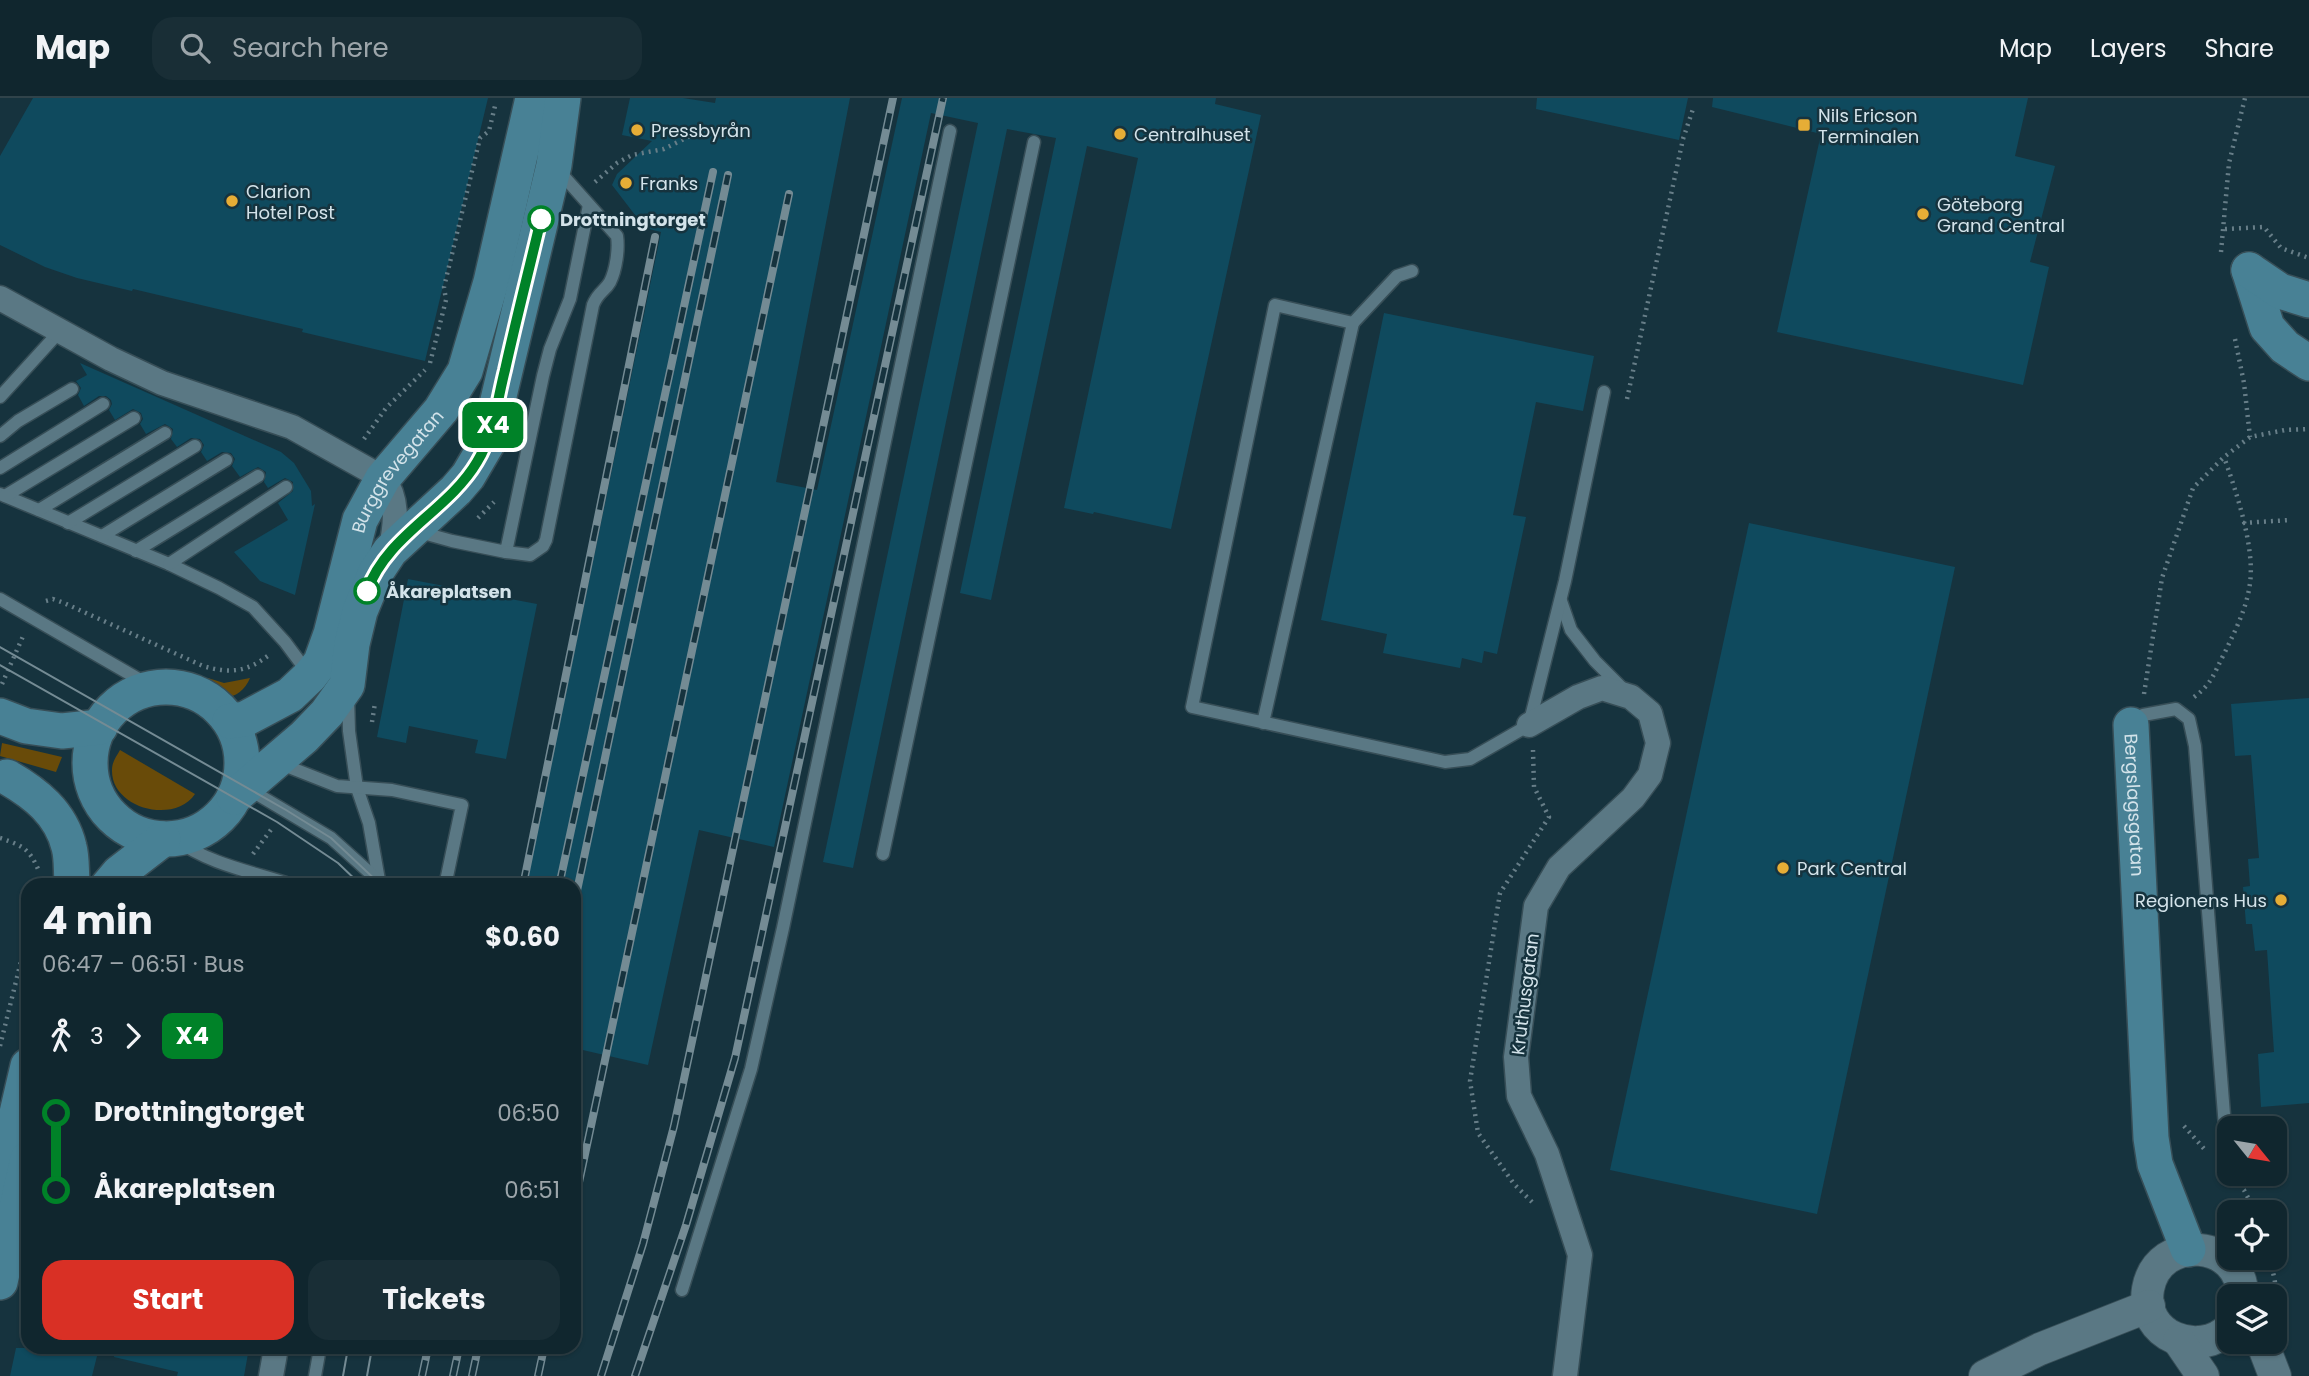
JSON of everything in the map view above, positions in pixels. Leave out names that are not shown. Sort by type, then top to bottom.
[{"type":"main road","name":"Burggrevegatan","points":[[230,721],[246,719],[290,695],[321,662],[331,634],[360,520],[383,478],[441,410],[466,371],[491,282],[533,98]]},
{"type":"main road","name":"Burggrevegatan","points":[[240,789],[304,737],[327,713],[347,685],[352,644],[360,611],[376,572],[401,540],[462,483],[488,442],[554,165],[563,98]]},
{"type":"main road","points":[[2306,362],[2286,347],[2267,327],[2249,270],[2280,291],[2309,300]]},
{"type":"main road","points":[[154,688],[181,688],[197,693],[219,708],[230,721],[242,751],[240,789],[226,811],[214,823],[192,835],[169,839],[143,836],[125,828],[110,814],[96,792],[90,756],[93,741],[106,716],[121,702],[131,695],[154,688]]},
{"type":"main road","points":[[0,716],[26,726],[62,731],[100,727]]},
{"type":"main road","name":"Bergslagsgatan","points":[[2130,725],[2151,1138],[2159,1176],[2188,1249]]},
{"type":"main road","points":[[3,776],[96,792]]},
{"type":"main road","points":[[3,776],[31,791],[43,801],[59,822],[69,847],[62,878]]},
{"type":"main road","points":[[63,878],[96,792]]},
{"type":"main road","points":[[115,878],[169,839]]},
{"type":"main road","points":[[0,1282],[20,1172]]},
{"type":"street","points":[[0,298],[111,359],[162,383],[292,427],[383,478],[390,488],[394,506],[393,538],[401,540]]},
{"type":"street","points":[[1531,735],[1578,697],[1602,688],[1631,697]]},
{"type":"street","name":"Kruthusgatan","points":[[1565,1376],[1580,1255],[1547,1154],[1518,1096],[1516,1057],[1536,906],[1559,867],[1633,798],[1650,775],[1658,743],[1650,713],[1631,697]]},
{"type":"street","points":[[2203,1376],[2179,1341],[2157,1324],[2149,1306],[2148,1287],[2155,1269],[2169,1256],[2188,1249],[2210,1251],[2228,1262],[2240,1284]]},
{"type":"street","points":[[1985,1376],[2040,1349],[2149,1306]]},
{"type":"street","points":[[2179,1341],[2198,1343],[2217,1338]]},
{"type":"street","points":[[271,1376],[275,1354]]},
{"type":"street","points":[[2274,1354],[2275,1376]]},
{"type":"lane","points":[[682,1290],[751,1069],[950,131]]},
{"type":"lane","points":[[883,854],[1034,142]]},
{"type":"lane","points":[[401,540],[452,541],[530,555],[546,540],[593,305],[598,293],[610,281],[618,245],[617,236],[554,165]]},
{"type":"lane","points":[[506,552],[543,376],[550,349],[570,299],[589,205]]},
{"type":"lane","points":[[1263,723],[1353,323],[1397,276],[1412,271]]},
{"type":"lane","points":[[1353,323],[1275,305],[1192,707],[1445,762],[1470,759],[1531,735],[1604,391]]},
{"type":"lane","points":[[0,397],[60,331]]},
{"type":"lane","points":[[0,436],[18,421],[72,389]]},
{"type":"lane","points":[[0,468],[103,404]]},
{"type":"lane","points":[[3,495],[134,418]]},
{"type":"lane","points":[[39,510],[165,433]]},
{"type":"lane","points":[[68,523],[195,446]]},
{"type":"lane","points":[[102,536],[226,460]]},
{"type":"lane","points":[[136,551],[258,476]]},
{"type":"lane","points":[[169,564],[286,487]]},
{"type":"lane","points":[[3,495],[169,564],[253,607],[285,642],[310,676]]},
{"type":"lane","points":[[0,599],[154,688]]},
{"type":"lane","name":"Kruthusgatan","points":[[1561,600],[1574,634],[1595,661],[1631,697]]},
{"type":"lane","points":[[347,685],[349,731],[357,788],[369,823],[379,878]]},
{"type":"lane","points":[[2176,709],[2189,719],[2195,746],[2224,1116]]},
{"type":"lane","name":"Bergslagsgatan","points":[[2130,725],[2143,715],[2176,709]]},
{"type":"lane","points":[[275,761],[337,786],[392,790],[462,805],[447,878]]},
{"type":"lane","points":[[240,789],[331,838],[374,878]]},
{"type":"lane","points":[[169,839],[216,862],[269,878]]},
{"type":"lane","points":[[315,1376],[319,1354]]},
{"type":"path","points":[[401,393],[429,366],[446,300],[444,287],[480,138],[489,131],[497,98]]},
{"type":"path","points":[[2245,98],[2229,163],[2225,229],[2264,227],[2281,248],[2309,258]]},
{"type":"path","points":[[2250,437],[2285,430],[2309,429]]},
{"type":"path","points":[[2176,709],[2207,688],[2245,605],[2250,583],[2251,566],[2238,498],[2224,457]]},
{"type":"path","points":[[2243,523],[2290,520]]},
{"type":"path","points":[[1531,735],[1534,787],[1549,817]]},
{"type":"path","points":[[0,838],[24,847],[56,878]]},
{"type":"path","points":[[0,1046],[21,961]]},
{"type":"shaded area","points":[[208,678],[224,683],[250,678],[240,692],[228,697],[215,693]]},
{"type":"shaded area","points":[[2,743],[62,757],[56,772],[0,756]]},
{"type":"shaded area","points":[[120,750],[195,794],[173,809],[145,808],[132,802],[114,783],[112,767]]},
{"type":"building","name":"Clarion Hotel Post","points":[[33,98],[488,98],[425,361],[302,332],[303,329],[77,278],[45,267],[0,245],[0,156]]},
{"type":"building","points":[[630,98],[683,98],[715,103],[716,98],[850,98],[776,482],[817,490],[902,98],[1216,98],[1215,104],[1261,115],[1171,529],[1064,508],[1138,158],[1087,146],[991,600],[960,593],[1056,138],[1007,129],[853,868],[823,862],[978,123],[931,113],[774,847],[699,830],[648,1065],[581,1050],[581,878],[528,878],[661,232],[645,228],[612,185],[617,174],[652,141],[622,135]]},
{"type":"building","points":[[1537,98],[1688,98],[1679,140],[1536,109]]},
{"type":"building","name":"Göteborg Grand Central","points":[[1713,98],[2028,98],[2015,156],[2055,166],[2030,262],[2049,267],[2023,385],[1777,332],[1821,134],[1712,107]]},
{"type":"building","points":[[1384,313],[1594,356],[1583,411],[1536,402],[1513,515],[1526,517],[1497,654],[1484,651],[1482,663],[1462,658],[1460,668],[1383,653],[1387,634],[1321,620]]},
{"type":"building","points":[[80,363],[281,452],[294,463],[311,491],[312,506],[315,504],[295,595],[260,581],[234,552],[288,520],[278,503],[293,491],[293,482],[285,478],[268,488],[264,482],[266,472],[258,467],[240,477],[232,466],[235,459],[231,453],[222,452],[207,461],[201,452],[204,445],[200,439],[191,438],[177,447],[171,439],[173,429],[165,424],[146,434],[140,424],[143,419],[141,413],[133,409],[115,420],[109,410],[111,400],[106,396],[99,396],[84,406],[78,395],[81,388],[76,381],[87,375]]},
{"type":"building","name":"Park Central","points":[[1749,523],[1955,567],[1817,1214],[1610,1170]]},
{"type":"building","points":[[408,579],[537,604],[506,759],[475,753],[478,740],[409,726],[406,743],[377,737]]},
{"type":"building","name":"Regionens Hus","points":[[2309,698],[2309,1103],[2261,1107],[2258,1054],[2274,1052],[2267,950],[2255,951],[2252,924],[2246,924],[2243,887],[2250,886],[2248,859],[2259,858],[2251,755],[2235,756],[2231,704]]},
{"type":"building","points":[[16,1348],[21,1348],[21,1354],[98,1354],[92,1376],[10,1376]]},
{"type":"building","points":[[114,1354],[248,1354],[244,1376],[177,1376],[178,1372],[114,1357]]},
{"type":"tram line","points":[[0,647],[286,810],[331,838],[374,878]]},
{"type":"tram line","points":[[0,665],[277,822],[338,863],[354,878]]},
{"type":"tram line","points":[[343,1376],[347,1354]]},
{"type":"tram line","points":[[367,1376],[371,1354]]},
{"type":"railway","points":[[601,1376],[643,1244],[674,1126],[893,98]]},
{"type":"railway","points":[[635,1376],[686,1225],[735,1058],[943,98]]},
{"type":"railway","points":[[561,878],[713,172]]},
{"type":"railway","points":[[580,878],[728,175]]},
{"type":"railway","points":[[581,1173],[789,194]]},
{"type":"railway","points":[[525,878],[655,237]]},
{"type":"railway","points":[[422,1376],[427,1354]]},
{"type":"railway","points":[[453,1376],[458,1354]]},
{"type":"railway","points":[[472,1376],[477,1354]]},
{"type":"railway","points":[[538,1376],[543,1354]]},
{"type":"bus line","name":"X4","points":[[367,591],[390,551],[456,490],[478,461],[488,442],[541,219]]},
{"type":"place","name":"Nils Ericson Terminalen","points":[[1804,125]]},
{"type":"place","name":"Pressbyrån","points":[[637,130]]},
{"type":"place","name":"Centralhuset","points":[[1120,134]]},
{"type":"place","name":"Franks","points":[[626,183]]},
{"type":"place","name":"Clarion Hotel Post","points":[[232,201]]},
{"type":"place","name":"Göteborg Grand Central","points":[[1923,214]]},
{"type":"place","name":"Drottningtorget","points":[[541,219]]},
{"type":"place","name":"Åkareplatsen","points":[[367,591]]},
{"type":"place","name":"Park Central","points":[[1783,868]]},
{"type":"place","name":"Regionens Hus","points":[[2281,900]]}]
